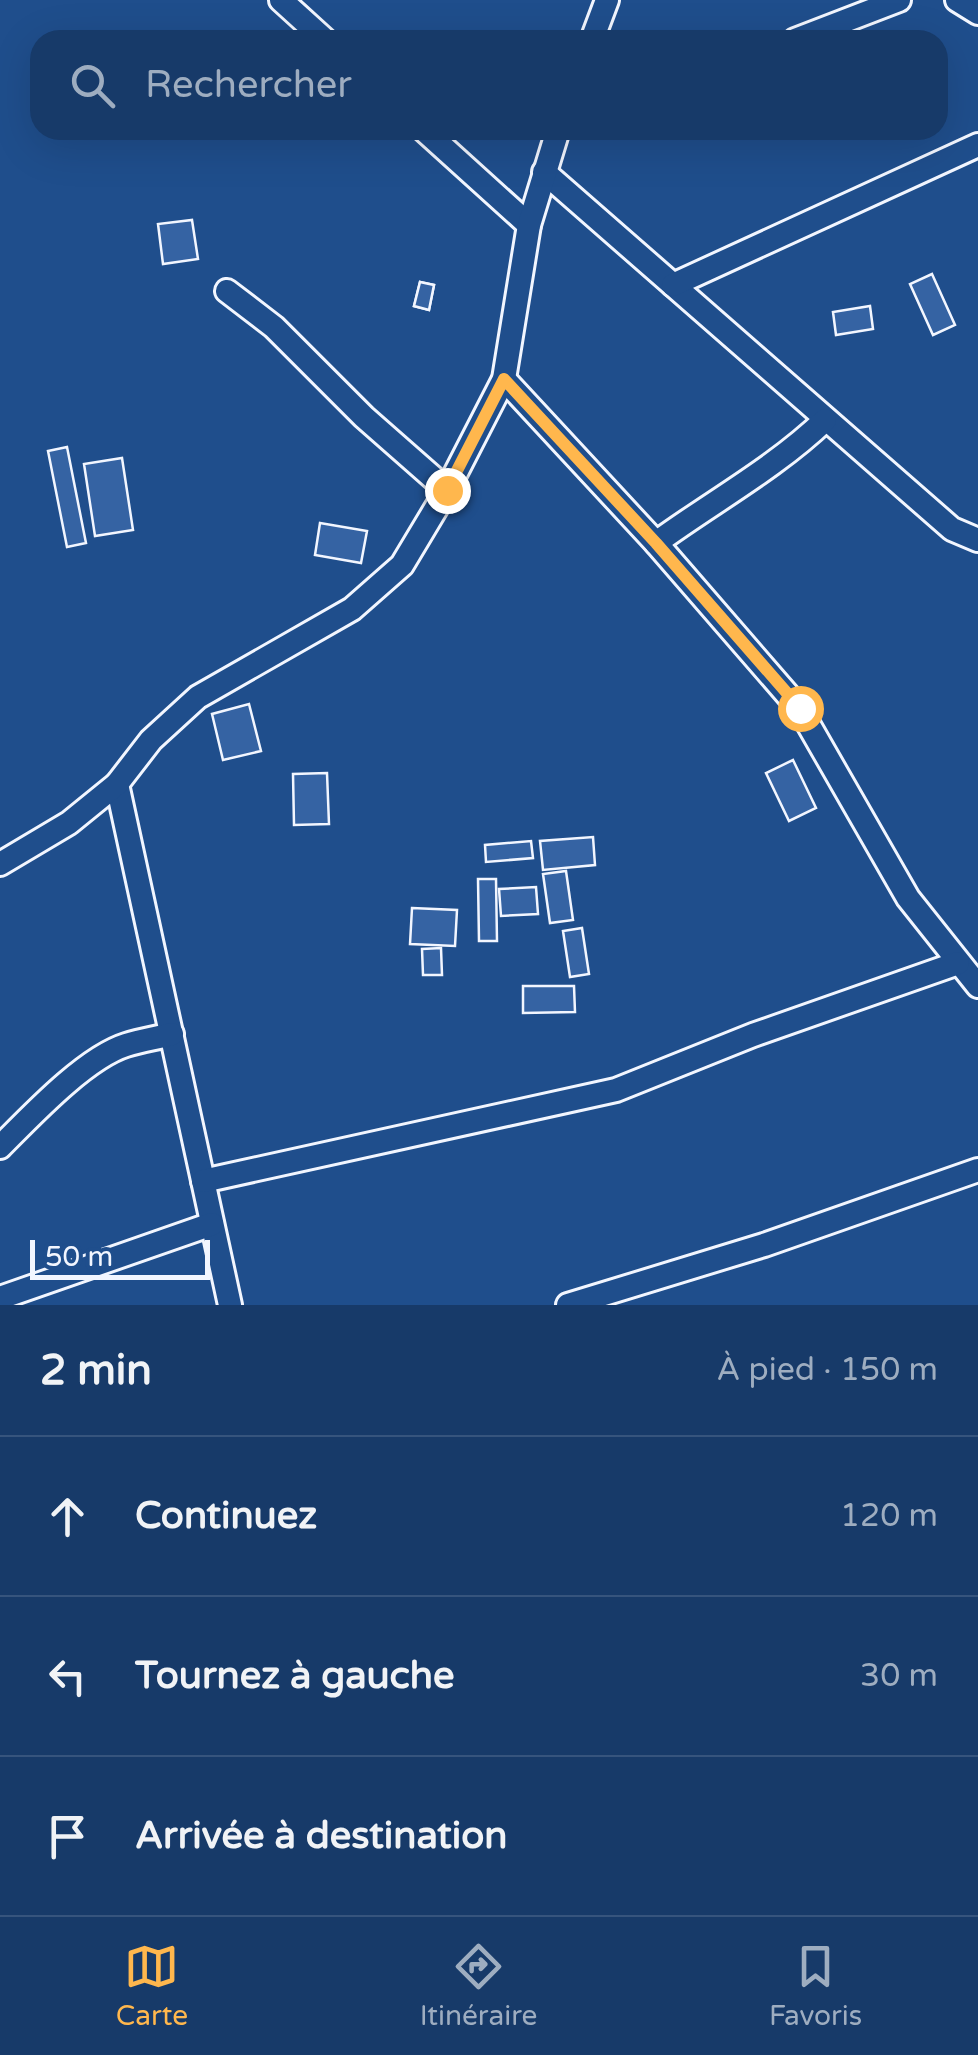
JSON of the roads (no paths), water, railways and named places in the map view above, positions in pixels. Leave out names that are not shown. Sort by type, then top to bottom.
[{"type":"street","points":[[281,0],[314,30]]},
{"type":"street","points":[[596,30],[607,0]]},
{"type":"street","points":[[820,30],[899,0]]},
{"type":"street","points":[[958,0],[978,13]]},
{"type":"street","points":[[435,140],[529,225]]},
{"type":"street","points":[[2,860],[69,822],[118,784],[151,740],[198,697],[352,609],[402,565],[447,490],[504,379],[529,225],[555,140]]},
{"type":"street","points":[[673,285],[978,145]]},
{"type":"street","points":[[544,172],[952,529],[978,540]]},
{"type":"street","points":[[227,292],[274,327],[364,417],[447,490]]},
{"type":"street","points":[[504,379],[656,543],[800,708],[908,898],[978,986]]},
{"type":"street","points":[[656,543],[715,499],[796,448],[825,420]]},
{"type":"street","points":[[118,784],[230,1305]]},
{"type":"street","points":[[203,1182],[616,1090],[958,963]]},
{"type":"street","points":[[0,1147],[34,1112],[100,1057],[124,1045],[172,1034]]},
{"type":"street","points":[[568,1305],[764,1245],[978,1170]]},
{"type":"street","points":[[0,1298],[212,1224]]}]
